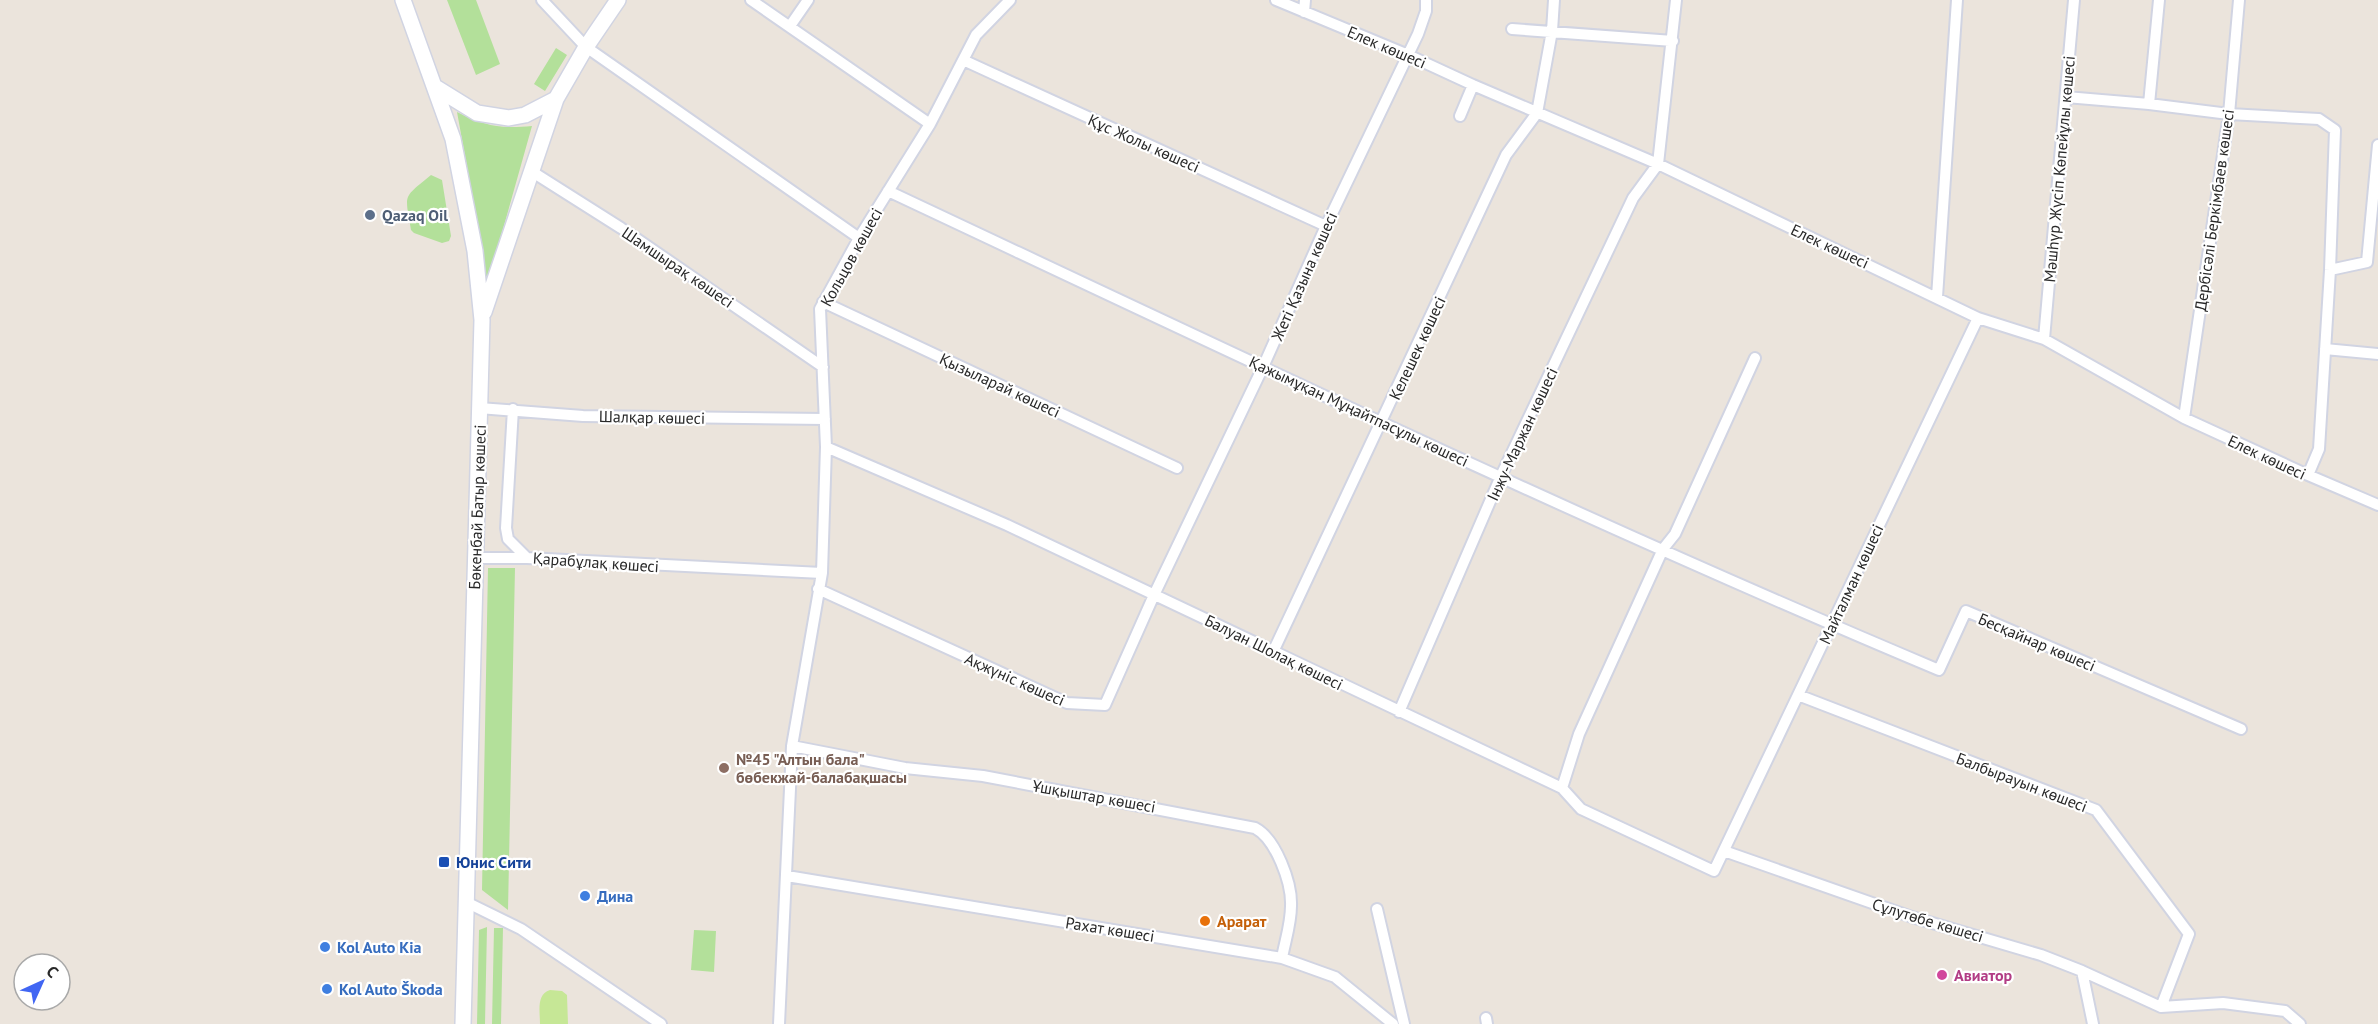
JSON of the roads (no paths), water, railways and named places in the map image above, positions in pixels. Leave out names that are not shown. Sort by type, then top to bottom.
[{"type":"main road","name":"Бөкенбай Батыр көшесі","points":[[403,0],[453,139],[476,267],[482,320],[463,1024]]},
{"type":"main road","points":[[482,320],[556,99],[618,0]]},
{"type":"main road","points":[[435,87],[477,113],[509,118],[525,115],[556,99]]},
{"type":"street","points":[[542,0],[586,48],[859,238]]},
{"type":"street","points":[[751,0],[930,124]]},
{"type":"street","points":[[790,26],[808,0]]},
{"type":"street","name":"Кольцов көшесі","points":[[779,1024],[788,876],[792,746],[822,573],[826,447],[820,309],[859,238],[930,124],[976,35],[1010,0]]},
{"type":"street","name":"Елек көшесі","points":[[1276,0],[1658,164],[1978,318],[2044,339],[2184,418],[2378,505]]},
{"type":"street","points":[[1304,12],[1305,0]]},
{"type":"street","name":"Жеті Қазына көшесі","points":[[1154,594],[1263,367],[1406,54],[1418,34],[1426,11],[1426,0]]},
{"type":"street","points":[[1537,113],[1552,31],[1554,0]]},
{"type":"street","points":[[1658,164],[1676,0]]},
{"type":"street","points":[[1937,297],[1957,0]]},
{"type":"street","name":"Мәшһүр Жүсіп Көпейұлы көшесі","points":[[2044,339],[2074,0]]},
{"type":"street","points":[[2149,104],[2159,0]]},
{"type":"street","name":"Дербісәлі Беркімбаев көшесі","points":[[2184,418],[2229,114],[2239,0]]},
{"type":"street","points":[[1512,29],[1673,41]]},
{"type":"street","name":"Құс Жолы көшесі","points":[[963,60],[1326,226]]},
{"type":"street","points":[[1460,116],[1473,85]]},
{"type":"street","points":[[2066,97],[2229,114],[2319,119],[2336,130],[2319,449],[2308,475]]},
{"type":"street","name":"Келешек көшесі","points":[[1273,652],[1506,155],[1537,113]]},
{"type":"street","points":[[2330,270],[2367,261],[2378,145]]},
{"type":"street","name":"Інжу-Маржан көшесі","points":[[1399,712],[1501,476],[1633,198],[1658,164]]},
{"type":"street","name":"Шамшырақ көшесі","points":[[531,171],[621,228],[823,367]]},
{"type":"street","name":"Қажымұқан Мұңайтпасұлы көшесі","points":[[888,191],[1382,423],[1832,625]]},
{"type":"street","name":"Қызыларай көшесі","points":[[824,302],[1177,468]]},
{"type":"street","name":"Майталман көшесі","points":[[1714,871],[1978,318]]},
{"type":"street","points":[[2325,349],[2378,354]]},
{"type":"street","points":[[1562,788],[1579,734],[1663,549],[1675,534],[1755,358]]},
{"type":"street","name":"Шалқар көшесі","points":[[479,408],[583,416],[825,419]]},
{"type":"street","name":"Қарабұлақ көшесі","points":[[513,409],[506,528],[508,539],[527,558],[822,573]]},
{"type":"street","name":"Балуан Шолақ көшесі","points":[[826,447],[1007,525],[1562,788],[1581,809],[1714,871]]},
{"type":"street","points":[[475,558],[527,558]]},
{"type":"street","name":"Ақжүніс көшесі","points":[[818,589],[1067,703],[1082,705],[1105,705],[1154,594]]},
{"type":"street","name":"Бесқайнар көшесі","points":[[1832,625],[1939,670],[1966,611],[2241,729]]},
{"type":"street","name":"Балбырауын көшесі","points":[[1798,695],[2096,810],[2189,934],[2161,1007]]},
{"type":"street","name":"Ұшқыштар көшесі","points":[[792,746],[905,768],[993,778],[1255,828],[1264,833],[1273,846],[1290,893],[1290,918],[1281,958]]},
{"type":"street","name":"Сұлутөбе көшесі","points":[[1724,851],[1912,917],[2041,955],[2161,1007]]},
{"type":"street","name":"Рахат көшесі","points":[[788,876],[1281,958],[1335,977],[1393,1024]]},
{"type":"street","points":[[466,902],[521,929],[661,1024]]},
{"type":"street","points":[[1377,909],[1404,1024]]},
{"type":"street","points":[[2082,972],[2093,1024]]},
{"type":"street","points":[[2161,1007],[2223,1003],[2275,1009],[2285,1011],[2300,1024]]},
{"type":"place","name":"Qazaq Oil","points":[[370,215]]},
{"type":"place","name":"№45 \"Алтын бала\" бөбекжай-балабақшасы","points":[[724,768]]},
{"type":"place","name":"Юнис Сити","points":[[444,862]]},
{"type":"place","name":"Дина","points":[[585,896]]},
{"type":"place","name":"Арарат","points":[[1205,921]]},
{"type":"place","name":"Kol Auto Kia","points":[[325,947]]},
{"type":"place","name":"Авиатор","points":[[1942,975]]},
{"type":"place","name":"Kol Auto Škoda","points":[[327,989]]}]
